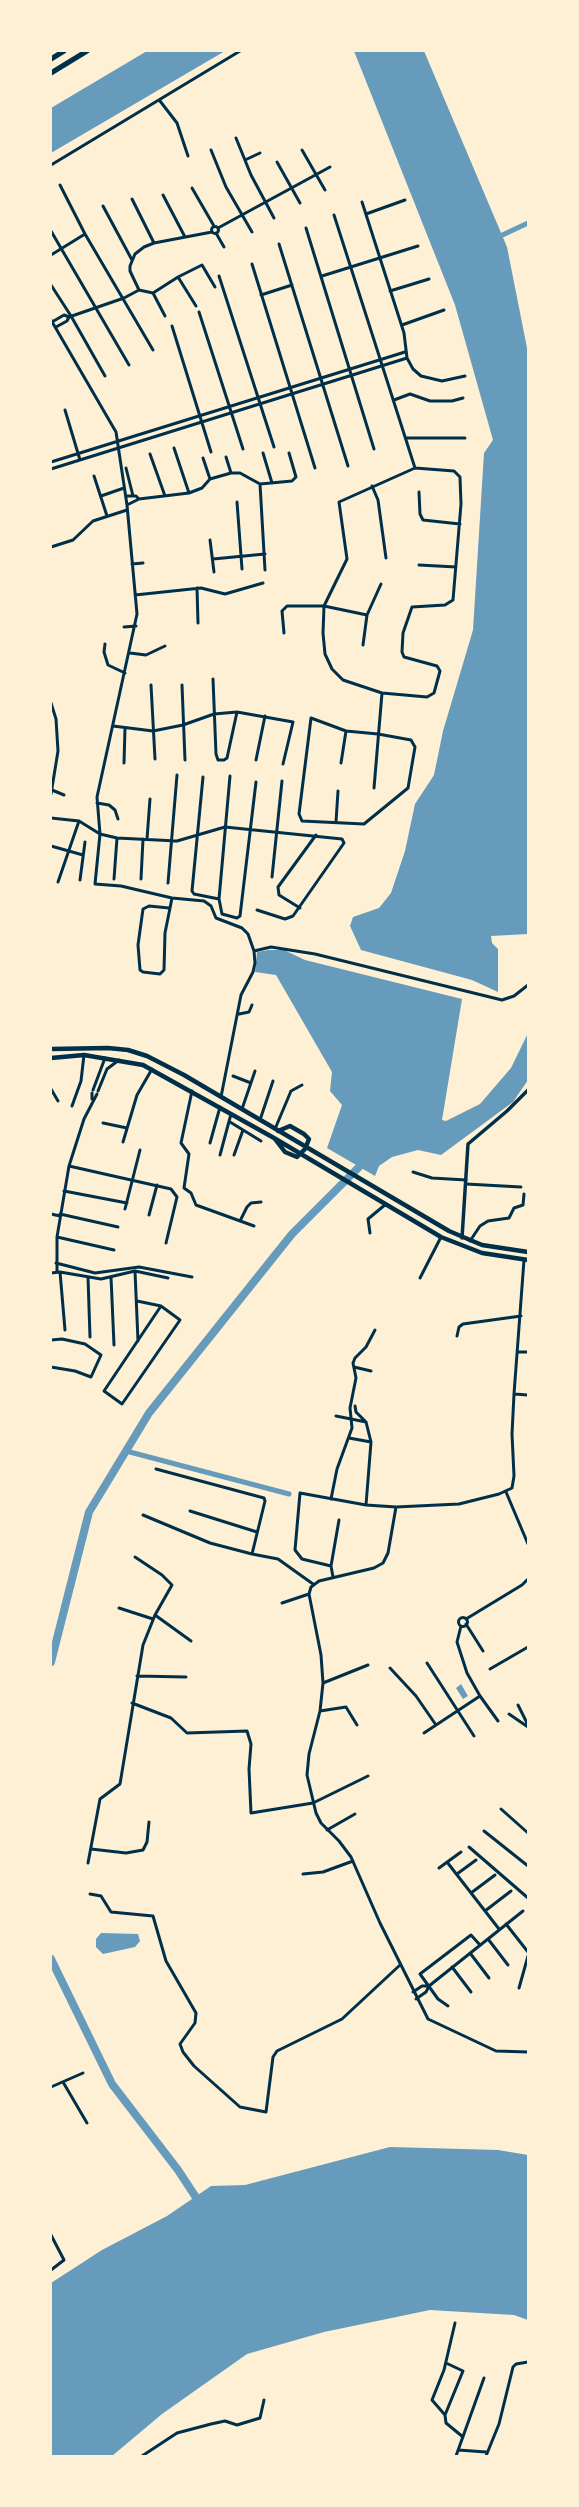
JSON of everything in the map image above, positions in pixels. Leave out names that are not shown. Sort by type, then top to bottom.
[{"type":"highway","points":[[51,59],[64,51]]},
{"type":"highway","points":[[51,73],[87,51]]},
{"type":"main road","points":[[51,1049],[86,1048],[128,1050],[162,1063],[462,1238],[499,1249],[528,1252]]},
{"type":"main road","points":[[51,1058],[84,1055],[105,1057],[120,1059],[152,1069],[274,1138],[441,1237],[482,1253],[526,1260]]},
{"type":"main road","points":[[274,1138],[285,1152],[292,1155],[299,1156],[305,1149],[308,1139],[307,1136],[290,1126],[277,1130]]},
{"type":"street","points":[[51,165],[160,101],[240,51]]},
{"type":"street","points":[[160,101],[177,123],[188,156]]},
{"type":"street","points":[[236,138],[245,160],[274,218]]},
{"type":"street","points":[[211,150],[226,187],[252,232]]},
{"type":"street","points":[[302,150],[325,190]]},
{"type":"street","points":[[245,160],[260,153]]},
{"type":"street","points":[[276,162],[300,203]]},
{"type":"street","points":[[216,233],[218,228],[242,216],[265,201],[330,167]]},
{"type":"street","points":[[60,185],[85,234],[124,298],[153,350]]},
{"type":"street","points":[[192,188],[214,226],[218,228]]},
{"type":"street","points":[[162,195],[185,238]]},
{"type":"street","points":[[132,199],[154,242]]},
{"type":"street","points":[[366,214],[405,200]]},
{"type":"street","points":[[362,202],[402,325],[405,338],[405,352],[413,369],[421,376],[442,381],[465,376]]},
{"type":"street","points":[[103,206],[132,260]]},
{"type":"street","points":[[334,215],[415,468]]},
{"type":"street","points":[[212,232],[214,226]]},
{"type":"street","points":[[306,228],[353,376],[374,449]]},
{"type":"street","points":[[51,232],[96,306],[129,365]]},
{"type":"street","points":[[139,290],[130,271],[132,260],[140,250],[154,242],[185,238],[212,232],[216,233],[224,247]]},
{"type":"street","points":[[51,255],[85,234]]},
{"type":"street","points":[[279,244],[348,466]]},
{"type":"street","points":[[322,276],[418,246]]},
{"type":"street","points":[[252,264],[315,468]]},
{"type":"street","points":[[215,287],[202,265],[178,277],[153,293],[139,290],[124,298],[52,321],[114,426],[126,496],[135,595],[136,626],[97,803],[100,834],[95,884],[127,887],[172,898],[208,903],[216,918],[242,928],[248,934],[254,951],[253,972],[241,995],[239,1014],[221,1097]]},
{"type":"street","points":[[219,276],[274,447]]},
{"type":"street","points":[[178,277],[196,306]]},
{"type":"street","points":[[390,291],[428,279]]},
{"type":"street","points":[[51,285],[105,376]]},
{"type":"street","points":[[261,295],[292,285]]},
{"type":"street","points":[[153,293],[165,316]]},
{"type":"street","points":[[402,325],[444,310]]},
{"type":"street","points":[[198,312],[243,449]]},
{"type":"street","points":[[56,327],[67,321],[70,316]]},
{"type":"street","points":[[172,326],[198,416],[211,452]]},
{"type":"street","points":[[51,462],[405,352]]},
{"type":"street","points":[[51,468],[324,385],[407,358]]},
{"type":"street","points":[[394,400],[410,394],[430,401],[452,401],[463,398]]},
{"type":"street","points":[[65,410],[80,460]]},
{"type":"street","points":[[406,438],[465,438]]},
{"type":"street","points":[[174,448],[189,493]]},
{"type":"street","points":[[263,453],[272,483]]},
{"type":"street","points":[[127,505],[139,499],[189,493],[202,488],[210,479],[231,472],[240,473],[260,484],[295,479],[289,453]]},
{"type":"street","points":[[150,454],[165,496]]},
{"type":"street","points":[[226,457],[231,472]]},
{"type":"street","points":[[203,458],[210,479]]},
{"type":"street","points":[[126,468],[133,496]]},
{"type":"street","points":[[415,468],[458,473],[462,504],[453,600],[445,605],[412,607],[403,633],[402,652],[404,657],[437,666],[439,669],[434,694],[427,697],[382,693],[343,680],[332,669],[325,654],[323,633],[324,606],[347,559],[339,502],[415,468]]},
{"type":"street","points":[[94,476],[107,516]]},
{"type":"street","points":[[260,484],[266,570]]},
{"type":"street","points":[[372,486],[378,500],[386,558]]},
{"type":"street","points":[[101,496],[124,488]]},
{"type":"street","points":[[419,492],[420,514],[423,520],[460,524]]},
{"type":"street","points":[[126,496],[133,496],[139,499]]},
{"type":"street","points":[[237,502],[242,569]]},
{"type":"street","points":[[51,547],[73,540],[93,521],[127,510]]},
{"type":"street","points":[[210,540],[214,572]]},
{"type":"street","points":[[213,559],[265,554]]},
{"type":"street","points":[[132,564],[143,563]]},
{"type":"street","points":[[419,565],[456,567]]},
{"type":"street","points":[[135,595],[197,588],[209,588],[222,594],[262,583]]},
{"type":"street","points":[[363,645],[368,615],[381,584]]},
{"type":"street","points":[[197,588],[198,623]]},
{"type":"street","points":[[284,633],[284,608],[324,606],[368,615]]},
{"type":"street","points":[[124,628],[136,626]]},
{"type":"street","points":[[105,644],[104,652],[108,665],[125,673]]},
{"type":"street","points":[[130,653],[146,655],[165,646]]},
{"type":"street","points":[[213,679],[216,758],[224,760],[227,758],[237,712]]},
{"type":"street","points":[[151,685],[155,759]]},
{"type":"street","points":[[182,685],[185,760]]},
{"type":"street","points":[[374,788],[382,693]]},
{"type":"street","points":[[51,703],[57,733],[57,766],[52,792],[64,795]]},
{"type":"street","points":[[113,726],[153,731],[183,725],[214,714],[237,712],[293,722],[283,764]]},
{"type":"street","points":[[256,760],[266,716]]},
{"type":"street","points":[[311,718],[346,731],[378,734],[410,740],[415,747],[408,788],[364,824],[302,821],[299,814],[311,718]]},
{"type":"street","points":[[124,763],[125,728]]},
{"type":"street","points":[[341,764],[346,731]]},
{"type":"street","points":[[51,765],[57,766]]},
{"type":"street","points":[[168,883],[170,841],[177,774]]},
{"type":"street","points":[[230,776],[219,899],[222,914],[239,918],[256,782]]},
{"type":"street","points":[[203,777],[192,893],[219,899]]},
{"type":"street","points":[[272,877],[282,781]]},
{"type":"street","points":[[336,822],[338,791]]},
{"type":"street","points":[[141,880],[150,799]]},
{"type":"street","points":[[97,803],[109,805],[115,810],[118,819]]},
{"type":"street","points":[[51,818],[79,821],[100,834],[117,838],[177,841],[225,827],[250,828],[342,839],[344,843],[300,908],[292,916],[285,919],[257,910]]},
{"type":"street","points":[[58,882],[79,821]]},
{"type":"street","points":[[300,908],[279,895],[278,887],[316,835]]},
{"type":"street","points":[[114,879],[117,838]]},
{"type":"street","points":[[80,880],[85,842]]},
{"type":"street","points":[[51,846],[83,855]]},
{"type":"street","points":[[169,908],[149,906],[143,909],[138,945],[140,970],[143,972],[160,974],[164,970],[165,933],[172,898]]},
{"type":"street","points":[[254,951],[272,947],[315,954],[502,1000],[507,1000],[528,985]]},
{"type":"street","points":[[239,1014],[249,1012],[252,1005]]},
{"type":"street","points":[[72,1106],[81,1080],[84,1055]]},
{"type":"street","points":[[65,1330],[56,1263],[56,1237],[69,1166],[92,1099],[92,1091],[105,1057]]},
{"type":"street","points":[[92,1099],[97,1093],[107,1069],[120,1059]]},
{"type":"street","points":[[123,1142],[140,1089],[152,1069]]},
{"type":"street","points":[[242,1109],[255,1071]]},
{"type":"street","points":[[234,1076],[251,1083]]},
{"type":"street","points":[[96,1079],[101,1081]]},
{"type":"street","points":[[260,1120],[273,1081]]},
{"type":"street","points":[[277,1130],[291,1091],[302,1085]]},
{"type":"street","points":[[51,1089],[58,1100]]},
{"type":"street","points":[[192,1091],[181,1143],[189,1154],[184,1188],[191,1194],[196,1205],[254,1226]]},
{"type":"street","points":[[462,1238],[467,1150],[470,1140],[527,1093]]},
{"type":"street","points":[[210,1143],[220,1107]]},
{"type":"street","points":[[220,1155],[232,1114]]},
{"type":"street","points":[[230,1122],[261,1141]]},
{"type":"street","points":[[103,1123],[127,1128]]},
{"type":"street","points":[[234,1155],[243,1130]]},
{"type":"street","points":[[125,1209],[140,1150]]},
{"type":"street","points":[[69,1166],[171,1189],[177,1197],[166,1243]]},
{"type":"street","points":[[413,1172],[439,1179],[521,1187]]},
{"type":"street","points":[[149,1215],[157,1186]]},
{"type":"street","points":[[64,1190],[127,1203]]},
{"type":"street","points":[[470,1241],[480,1226],[488,1221],[509,1218],[514,1208],[523,1205],[524,1194]]},
{"type":"street","points":[[240,1221],[247,1207],[256,1202],[261,1202]]},
{"type":"street","points":[[370,1233],[368,1218],[384,1203]]},
{"type":"street","points":[[51,1214],[118,1227]]},
{"type":"street","points":[[56,1237],[114,1250]]},
{"type":"street","points":[[420,1278],[441,1237]]},
{"type":"street","points":[[331,1566],[302,1559],[294,1550],[300,1493],[366,1505],[396,1507],[454,1504],[506,1492],[514,1483],[512,1434],[514,1394],[526,1260]]},
{"type":"street","points":[[56,1263],[96,1273],[130,1266],[192,1277]]},
{"type":"street","points":[[51,1273],[58,1272],[101,1279],[135,1272],[168,1278]]},
{"type":"street","points":[[135,1272],[138,1341]]},
{"type":"street","points":[[88,1277],[90,1337]]},
{"type":"street","points":[[111,1277],[114,1345]]},
{"type":"street","points":[[137,1301],[161,1306],[180,1320],[122,1404],[104,1391],[161,1306]]},
{"type":"street","points":[[456,1336],[459,1327],[463,1324],[521,1316]]},
{"type":"street","points":[[331,1499],[337,1469],[352,1428],[350,1408],[356,1378],[354,1358],[366,1347],[375,1330]]},
{"type":"street","points":[[51,1340],[62,1339],[85,1344],[102,1355],[91,1377],[74,1371],[51,1367]]},
{"type":"street","points":[[518,1352],[528,1352]]},
{"type":"street","points":[[354,1367],[371,1371]]},
{"type":"street","points":[[514,1394],[528,1395]]},
{"type":"street","points":[[355,1406],[356,1412],[366,1422],[372,1442],[366,1505]]},
{"type":"street","points":[[336,1416],[366,1422]]},
{"type":"street","points":[[349,1438],[372,1442]]},
{"type":"street","points":[[156,1469],[264,1498],[265,1501],[252,1554]]},
{"type":"street","points":[[506,1492],[528,1544]]},
{"type":"street","points":[[313,1584],[333,1577],[374,1568],[383,1563],[388,1553],[396,1507]]},
{"type":"street","points":[[190,1511],[257,1532]]},
{"type":"street","points":[[143,1516],[210,1543],[278,1559],[313,1584]]},
{"type":"street","points":[[333,1577],[331,1566],[339,1520]]},
{"type":"street","points":[[88,1863],[100,1799],[120,1784],[132,1703],[143,1645],[155,1615],[172,1583],[135,1558]]},
{"type":"street","points":[[462,1626],[458,1623],[459,1619],[466,1619],[522,1585],[528,1579]]},
{"type":"street","points":[[313,1584],[310,1594],[321,1653],[323,1683],[320,1711],[309,1754],[307,1775],[313,1804],[321,1823],[344,1847],[353,1861],[425,2016],[434,2024],[496,2051],[528,2052]]},
{"type":"street","points":[[282,1603],[310,1594]]},
{"type":"street","points":[[119,1608],[153,1620]]},
{"type":"street","points":[[155,1615],[191,1641]]},
{"type":"street","points":[[466,1619],[466,1624],[483,1651]]},
{"type":"street","points":[[466,1624],[462,1626],[458,1636],[458,1648],[480,1696],[498,1721]]},
{"type":"street","points":[[490,1669],[528,1647]]},
{"type":"street","points":[[427,1663],[474,1736]]},
{"type":"street","points":[[323,1683],[368,1665]]},
{"type":"street","points":[[390,1668],[416,1696],[436,1725]]},
{"type":"street","points":[[137,1676],[186,1677]]},
{"type":"street","points":[[424,1733],[480,1696]]},
{"type":"street","points":[[132,1703],[171,1718],[187,1733],[247,1731],[251,1744],[249,1769],[251,1813],[313,1804],[368,1776]]},
{"type":"street","points":[[518,1705],[528,1726]]},
{"type":"street","points":[[320,1711],[346,1707],[357,1725]]},
{"type":"street","points":[[509,1714],[528,1726]]},
{"type":"street","points":[[501,1809],[528,1833]]},
{"type":"street","points":[[327,1830],[356,1814]]},
{"type":"street","points":[[91,1849],[126,1853],[143,1850],[147,1842],[150,1822]]},
{"type":"street","points":[[484,1831],[528,1866]]},
{"type":"street","points":[[469,1847],[528,1898]]},
{"type":"street","points":[[439,1868],[460,1852]]},
{"type":"street","points":[[457,1874],[476,1860]]},
{"type":"street","points":[[303,1874],[323,1872],[353,1861]]},
{"type":"street","points":[[448,1862],[499,1929]]},
{"type":"street","points":[[471,1893],[495,1875]]},
{"type":"street","points":[[485,1911],[511,1891]]},
{"type":"street","points":[[90,1894],[101,1896],[111,1912],[152,1916],[166,1961],[196,2014],[194,2023],[180,2044],[182,2052],[194,2066],[240,2107],[266,2112],[273,2057],[276,2051],[342,2019],[400,1965]]},
{"type":"street","points":[[416,1999],[426,1992],[429,1986],[523,1910]]},
{"type":"street","points":[[506,1924],[528,1952]]},
{"type":"street","points":[[448,2006],[438,1999],[420,1974],[471,1935],[480,1945]]},
{"type":"street","points":[[488,1939],[508,1965]]},
{"type":"street","points":[[470,1953],[489,1978]]},
{"type":"street","points":[[519,1988],[528,1956]]},
{"type":"street","points":[[452,1967],[471,1992]]},
{"type":"street","points":[[413,1992],[422,1986],[429,1986]]},
{"type":"street","points":[[51,2087],[83,2073]]},
{"type":"street","points":[[63,2082],[87,2123]]},
{"type":"street","points":[[51,2235],[64,2260],[51,2270]]},
{"type":"street","points":[[445,2415],[432,2400],[446,2363],[455,2323]]},
{"type":"street","points":[[458,2450],[486,2454],[499,2424],[513,2367],[516,2364],[528,2362]]},
{"type":"street","points":[[446,2363],[461,2368],[463,2371],[445,2415],[446,2423],[463,2437]]},
{"type":"street","points":[[456,2456],[484,2378]]},
{"type":"street","points":[[142,2456],[177,2433],[210,2424],[224,2422],[237,2425],[260,2418],[264,2400]]},
{"type":"water","points":[[147,51],[225,51],[51,153],[51,108]]},
{"type":"water","points":[[354,51],[424,51],[507,247],[528,353],[528,934],[491,936],[492,943],[498,949],[498,992],[472,980],[361,950],[350,926],[353,917],[379,908],[391,893],[405,851],[415,804],[434,775],[443,731],[473,630],[484,453],[493,440],[455,305]]},
{"type":"water","points":[[284,950],[305,960],[462,999],[442,1120],[446,1121],[480,1104],[511,1068],[528,1033],[528,1080],[513,1102],[441,1155],[418,1150],[392,1157],[379,1166],[375,1176],[327,1148],[342,1105],[330,1091],[332,1072],[276,975],[255,972],[257,952]]},
{"type":"water","points":[[461,1684],[468,1696],[463,1699],[456,1688]]},
{"type":"water","points":[[101,1933],[138,1934],[140,1941],[135,1947],[103,1954],[96,1947],[96,1939]]},
{"type":"water","points":[[390,2147],[498,2150],[528,2155],[528,2320],[514,2315],[430,2310],[324,2332],[247,2354],[162,2414],[112,2456],[51,2456],[51,2283],[102,2250],[167,2216],[211,2186],[245,2185]]},
{"type":"waterway","points":[[496,238],[528,223]]},
{"type":"waterway","points":[[51,1662],[89,1512],[149,1413],[292,1234],[367,1159]]},
{"type":"waterway","points":[[126,1451],[289,1494]]},
{"type":"waterway","points":[[51,1959],[112,2084],[178,2170],[201,2205]]}]
